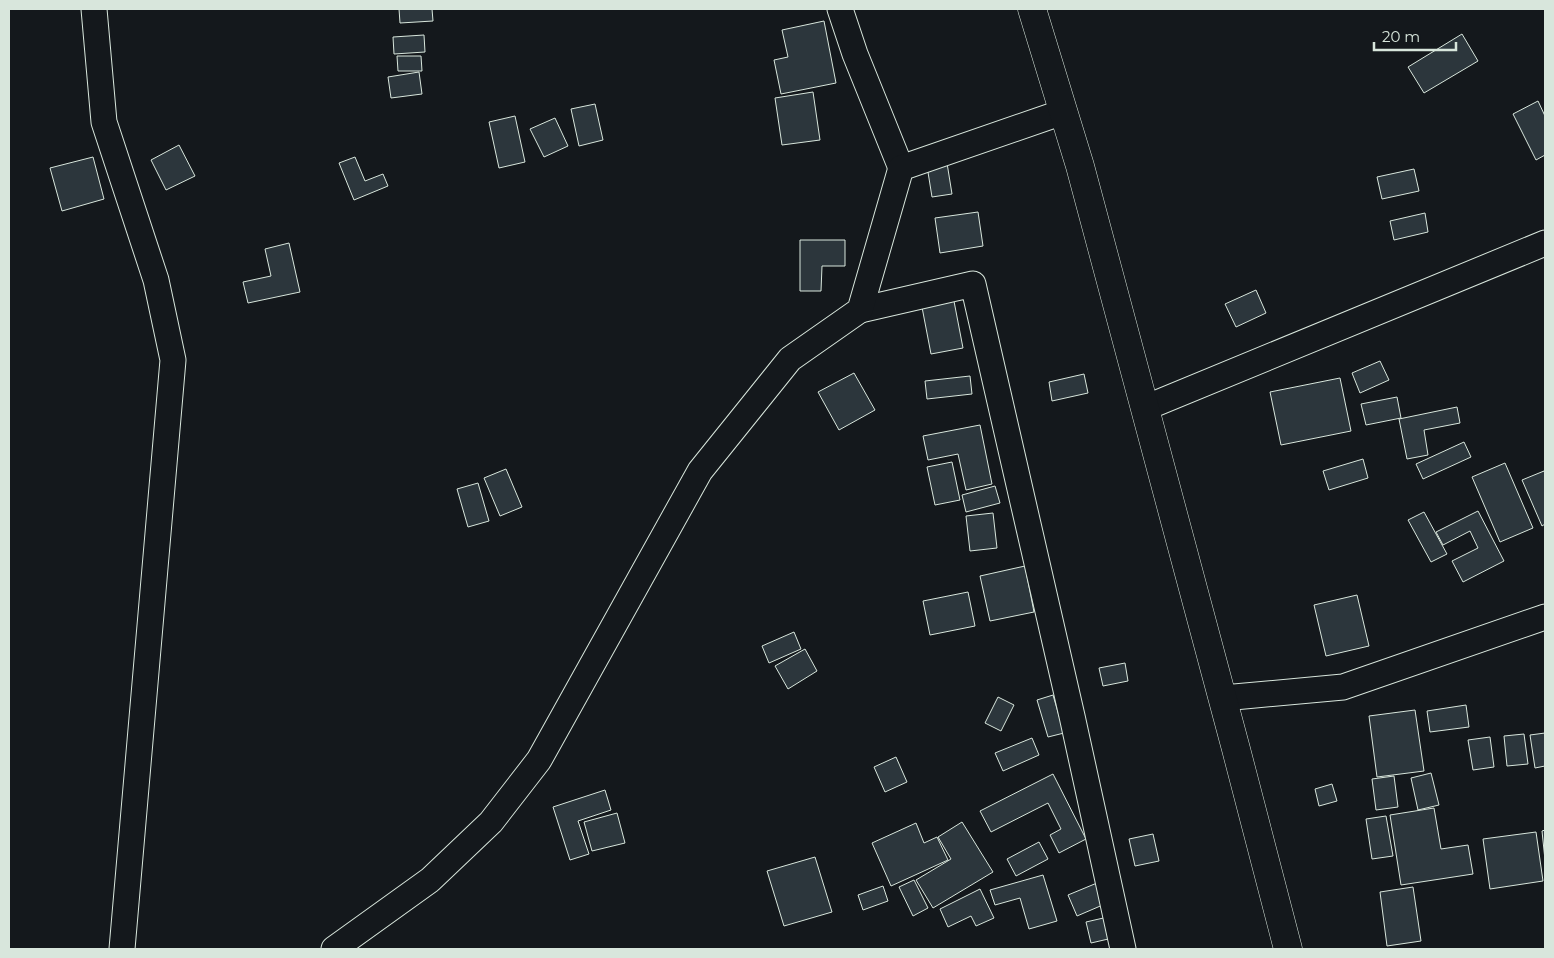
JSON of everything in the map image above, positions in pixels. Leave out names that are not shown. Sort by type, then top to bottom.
[{"type":"main road","points":[[1032,9],[1080,166],[1223,698],[1288,949]]},
{"type":"street","points":[[94,9],[104,122],[156,280],[173,360],[122,949]]},
{"type":"street","points":[[840,9],[855,54],[900,168],[860,310]]},
{"type":"street","points":[[900,168],[1063,112]]},
{"type":"street","points":[[1145,408],[1545,243]]},
{"type":"street","points":[[334,949],[430,880],[491,822],[539,760],[700,471],[790,359],[860,310],[973,284],[1072,716],[1123,949]]},
{"type":"street","points":[[1223,698],[1343,687],[1545,617]]},
{"type":"building","points":[[399,9],[432,9],[433,21],[400,23]]},
{"type":"building","points":[[824,21],[836,83],[781,94],[774,60],[788,57],[782,30]]},
{"type":"building","points":[[1462,34],[1478,61],[1424,93],[1408,67]]},
{"type":"building","points":[[424,35],[425,52],[394,54],[393,37]]},
{"type":"building","points":[[397,56],[421,56],[422,71],[398,71]]},
{"type":"building","points":[[419,72],[422,94],[391,98],[388,77]]},
{"type":"building","points":[[813,92],[820,140],[782,145],[775,98]]},
{"type":"building","points":[[1538,101],[1545,116],[1545,155],[1536,160],[1513,114]]},
{"type":"building","points":[[595,104],[603,140],[579,146],[571,109]]},
{"type":"building","points":[[515,116],[525,162],[499,168],[489,122]]},
{"type":"building","points":[[555,118],[568,146],[544,157],[530,129]]},
{"type":"building","points":[[179,145],[195,176],[166,190],[151,160]]},
{"type":"building","points":[[93,157],[104,199],[62,211],[50,168]]},
{"type":"building","points":[[355,157],[365,181],[383,174],[388,186],[354,200],[339,163]]},
{"type":"building","points":[[947,163],[952,194],[932,197],[927,166]]},
{"type":"building","points":[[1414,169],[1419,191],[1382,199],[1377,177]]},
{"type":"building","points":[[978,212],[983,246],[940,253],[935,218]]},
{"type":"building","points":[[1425,213],[1428,232],[1394,240],[1390,221]]},
{"type":"building","points":[[800,240],[845,240],[845,266],[822,266],[821,291],[800,291]]},
{"type":"building","points":[[289,243],[300,292],[248,303],[243,282],[271,276],[265,249]]},
{"type":"building","points":[[1256,290],[1266,313],[1236,327],[1225,304]]},
{"type":"building","points":[[953,296],[963,348],[931,354],[921,302]]},
{"type":"building","points":[[1380,361],[1389,380],[1360,393],[1352,373]]},
{"type":"building","points":[[854,373],[875,410],[839,430],[818,392]]},
{"type":"building","points":[[1084,374],[1088,393],[1052,401],[1049,382]]},
{"type":"building","points":[[970,376],[972,394],[927,399],[925,381]]},
{"type":"building","points":[[1340,378],[1351,431],[1281,445],[1270,392]]},
{"type":"building","points":[[1397,397],[1401,418],[1366,425],[1361,404]]},
{"type":"building","points":[[1457,407],[1460,423],[1424,430],[1428,455],[1407,459],[1399,419]]},
{"type":"building","points":[[980,425],[992,484],[966,490],[958,454],[928,460],[923,436]]},
{"type":"building","points":[[1464,442],[1471,457],[1423,479],[1416,464]]},
{"type":"building","points":[[1363,459],[1368,478],[1329,490],[1323,471]]},
{"type":"building","points":[[952,462],[960,500],[935,505],[927,467]]},
{"type":"building","points":[[1505,463],[1533,528],[1500,542],[1472,477]]},
{"type":"building","points":[[506,469],[522,507],[500,516],[484,478]]},
{"type":"building","points":[[1544,471],[1545,524],[1542,526],[1522,480]]},
{"type":"building","points":[[478,483],[489,521],[468,527],[457,489]]},
{"type":"building","points":[[995,486],[1000,503],[966,512],[962,495]]},
{"type":"building","points":[[1478,511],[1504,561],[1463,582],[1452,561],[1478,548],[1470,531],[1443,545],[1436,532]]},
{"type":"building","points":[[1424,512],[1447,554],[1431,562],[1408,520]]},
{"type":"building","points":[[993,513],[997,548],[970,551],[966,516]]},
{"type":"building","points":[[1025,566],[1034,612],[990,621],[980,576]]},
{"type":"building","points":[[968,592],[975,626],[930,635],[923,601]]},
{"type":"building","points":[[1357,595],[1369,646],[1326,656],[1314,605]]},
{"type":"building","points":[[794,632],[801,649],[769,663],[762,646]]},
{"type":"building","points":[[805,649],[817,671],[788,689],[775,666]]},
{"type":"building","points":[[1125,663],[1128,681],[1103,686],[1099,668]]},
{"type":"building","points":[[1053,695],[1064,733],[1048,737],[1037,700]]},
{"type":"building","points":[[998,697],[1014,705],[1001,731],[985,723]]},
{"type":"building","points":[[1466,705],[1469,727],[1430,732],[1427,711]]},
{"type":"building","points":[[1415,710],[1424,771],[1377,777],[1369,716]]},
{"type":"building","points":[[1545,733],[1545,766],[1535,768],[1530,735]]},
{"type":"building","points":[[1524,734],[1528,764],[1507,766],[1504,736]]},
{"type":"building","points":[[1490,737],[1494,767],[1473,770],[1468,740]]},
{"type":"building","points":[[1032,738],[1039,755],[1003,771],[995,753]]},
{"type":"building","points":[[896,757],[907,782],[885,792],[874,767]]},
{"type":"building","points":[[1431,773],[1439,805],[1418,810],[1411,778]]},
{"type":"building","points":[[1053,774],[1086,839],[1059,853],[1050,835],[1061,829],[1048,803],[991,832],[980,811]]},
{"type":"building","points":[[1394,776],[1398,807],[1376,810],[1372,779]]},
{"type":"building","points":[[1332,784],[1337,801],[1319,806],[1315,789]]},
{"type":"building","points":[[605,790],[611,810],[578,821],[589,854],[570,860],[553,807]]},
{"type":"building","points":[[1434,808],[1441,849],[1468,845],[1473,874],[1401,885],[1390,815]]},
{"type":"building","points":[[617,813],[625,843],[592,851],[584,822]]},
{"type":"building","points":[[1386,816],[1393,856],[1372,859],[1366,819]]},
{"type":"building","points":[[962,822],[993,872],[933,908],[916,880],[951,859],[938,837]]},
{"type":"building","points":[[916,823],[924,843],[937,837],[948,860],[891,886],[872,843]]},
{"type":"building","points":[[1545,830],[1545,860],[1542,831]]},
{"type":"building","points":[[1536,832],[1543,881],[1490,889],[1483,839]]},
{"type":"building","points":[[1153,834],[1159,861],[1135,866],[1129,839]]},
{"type":"building","points":[[1039,842],[1048,859],[1016,876],[1007,859]]},
{"type":"building","points":[[815,857],[832,912],[784,926],[767,871]]},
{"type":"building","points":[[1043,875],[1057,921],[1029,929],[1020,898],[995,905],[990,890]]},
{"type":"building","points":[[914,880],[928,908],[913,916],[899,887]]},
{"type":"building","points":[[1097,883],[1105,904],[1077,916],[1068,895]]},
{"type":"building","points":[[883,886],[888,901],[863,910],[858,895]]},
{"type":"building","points":[[1413,887],[1421,941],[1387,946],[1380,892]]},
{"type":"building","points":[[980,889],[994,918],[976,926],[971,916],[948,927],[940,909]]},
{"type":"building","points":[[1112,916],[1117,937],[1091,943],[1086,922]]}]
